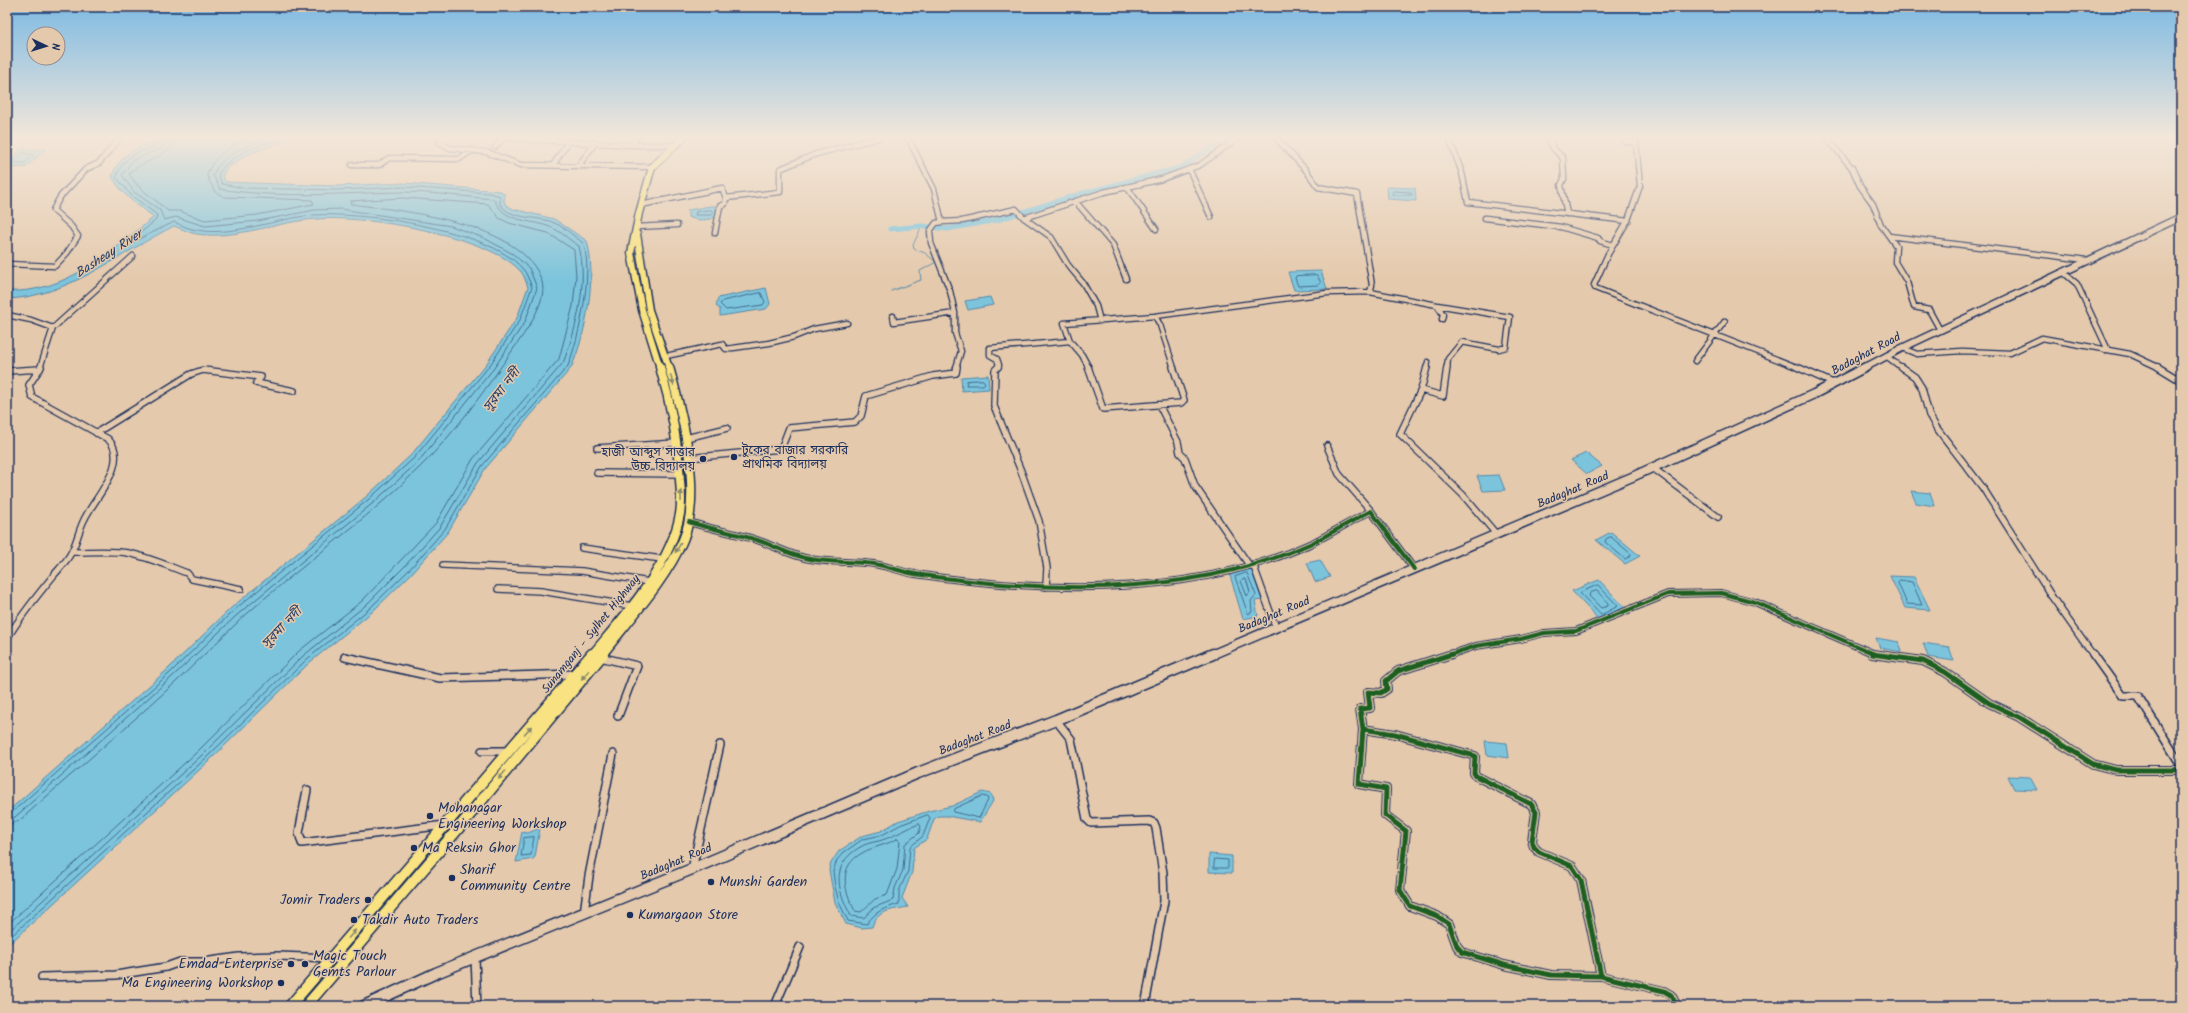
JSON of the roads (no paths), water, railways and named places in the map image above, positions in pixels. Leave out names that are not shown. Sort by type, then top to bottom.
[{"type":"main road","name":"Sunamganj - Sylhet Highway","points":[[310,1002],[600,657],[656,586],[683,541],[689,522],[691,503],[683,417],[666,356],[631,253],[635,230],[647,185]]},
{"type":"main road","name":"Badaghat Road","points":[[364,1006],[475,958],[692,869],[918,773],[1056,720],[1653,468],[1835,384],[1902,348],[2181,217]]},
{"type":"main road","points":[[635,230],[639,253],[640,277]]},
{"type":"main road","name":"Sunamganj - Sylhet Highway","points":[[290,1006],[510,751],[632,606],[649,582],[662,559],[680,514],[677,443],[664,380],[642,310],[640,277]]},
{"type":"main road","points":[[403,876],[414,880]]},
{"type":"main road","points":[[302,992],[310,1002]]},
{"type":"street","points":[[7,264],[55,266],[67,253],[78,236],[71,226],[53,210],[60,197],[71,185]]},
{"type":"street","points":[[726,198],[780,192],[780,185]]},
{"type":"street","points":[[933,185],[942,222]]},
{"type":"street","points":[[1024,217],[1104,192],[1135,185]]},
{"type":"street","points":[[1196,185],[1211,217]]},
{"type":"street","points":[[1316,185],[1318,188],[1357,194],[1372,285],[1370,292]]},
{"type":"street","points":[[1465,185],[1468,202],[1628,221]]},
{"type":"street","points":[[1561,185],[1567,214]]},
{"type":"street","points":[[1640,185],[1628,221],[1613,245],[1594,285],[1595,288],[1793,365],[1835,384]]},
{"type":"street","points":[[1860,185],[1873,204],[1881,225],[1896,246],[1895,262],[1907,282],[1914,307],[1929,310],[1940,330]]},
{"type":"street","points":[[1127,187],[1156,229]]},
{"type":"street","points":[[641,205],[722,188],[726,198],[725,204],[720,206],[715,232]]},
{"type":"street","points":[[1074,201],[1113,246],[1126,279]]},
{"type":"street","points":[[688,458],[781,449],[789,428],[855,422],[861,416],[866,396],[933,376],[956,373],[957,362],[961,352],[955,332],[955,313],[950,291],[931,243],[930,231],[936,223],[962,221],[1016,209],[1024,217],[1051,237],[1096,306],[1100,321]]},
{"type":"street","points":[[1485,218],[1561,227],[1598,238],[1600,241],[1613,245]]},
{"type":"street","points":[[635,230],[677,225]]},
{"type":"street","points":[[1889,236],[1942,240],[2045,255],[2076,257],[2087,260]]},
{"type":"street","points":[[7,639],[16,623],[72,552],[84,519],[107,482],[116,453],[114,445],[96,433],[32,397],[29,385],[40,369],[53,328],[133,256]]},
{"type":"street","points":[[2063,272],[2077,284],[2089,306],[2107,348],[2105,350]]},
{"type":"street","points":[[1155,316],[1160,325],[1184,400],[1181,403],[1103,409],[1086,363],[1080,351],[1070,341],[1064,323],[1155,316],[1327,293],[1370,292],[1510,317],[1506,347],[1499,349],[1462,342],[1448,359],[1443,396],[1421,390]]},
{"type":"street","points":[[1437,304],[1442,314],[1442,319]]},
{"type":"street","points":[[893,316],[894,322],[955,313]]},
{"type":"street","points":[[7,315],[31,320],[53,328]]},
{"type":"street","points":[[1695,361],[1725,322]]},
{"type":"street","points":[[666,356],[722,344],[726,349],[769,343],[794,337],[814,329],[847,323]]},
{"type":"street","points":[[1902,348],[1917,354],[1962,351],[2010,353],[2042,338],[2130,354],[2157,366],[2181,381]]},
{"type":"street","points":[[1046,587],[1048,563],[1037,517],[994,406],[992,396],[996,383],[995,370],[1000,365],[997,359],[990,354],[989,349],[1070,341]]},
{"type":"street","points":[[1886,356],[1915,377],[1922,388],[1929,415],[1936,427],[1982,488],[2052,597],[2123,696],[2138,696],[2181,765]]},
{"type":"street","points":[[1428,362],[1421,390],[1400,434],[1461,492],[1484,517],[1497,535]]},
{"type":"street","points":[[7,371],[40,369]]},
{"type":"street","points":[[96,433],[191,374],[203,370],[261,377],[256,383],[294,391]]},
{"type":"street","points":[[1159,405],[1178,442],[1180,453],[1185,458],[1195,486],[1250,564],[1276,628]]},
{"type":"street","points":[[686,438],[727,428]]},
{"type":"street","points":[[597,448],[677,443]]},
{"type":"street","points":[[1327,446],[1339,474],[1372,512],[1414,569]]},
{"type":"street","points":[[1653,468],[1718,517]]},
{"type":"street","points":[[597,473],[679,474]]},
{"type":"street","points":[[689,522],[757,540],[793,555],[813,560],[874,564],[935,577],[1008,585],[1093,588],[1182,580],[1250,564],[1311,543],[1345,524],[1372,512]]},
{"type":"street","points":[[582,548],[662,559]]},
{"type":"street","points":[[72,552],[106,553],[114,551],[129,553],[187,573],[192,579],[241,589]]},
{"type":"street","points":[[443,565],[582,571],[649,582]]},
{"type":"street","points":[[498,589],[541,591],[632,606]]},
{"type":"street","points":[[1678,1006],[1671,995],[1664,991],[1601,976],[1551,975],[1504,965],[1462,952],[1456,947],[1448,923],[1436,914],[1410,906],[1400,890],[1406,831],[1385,816],[1386,789],[1359,784],[1363,729],[1360,709],[1370,708],[1368,692],[1381,693],[1387,689],[1386,681],[1398,671],[1476,646],[1521,639],[1544,633],[1576,631],[1668,594],[1721,593],[1755,602],[1873,654],[1923,662],[1945,672],[1989,703],[2019,717],[2093,764],[2116,770],[2181,770]]},
{"type":"street","points":[[345,657],[440,678],[575,674]]},
{"type":"street","points":[[600,657],[638,666],[618,716]]},
{"type":"street","points":[[1056,720],[1071,739],[1088,819],[1091,823],[1149,821],[1156,828],[1163,873],[1164,901],[1145,1006]]},
{"type":"street","points":[[1363,729],[1395,734],[1475,756],[1474,773],[1476,776],[1534,807],[1536,818],[1532,840],[1534,847],[1539,852],[1572,866],[1581,880],[1601,976]]},
{"type":"street","points":[[692,869],[720,746]]},
{"type":"street","points":[[482,751],[510,751]]},
{"type":"street","points":[[584,913],[589,876],[613,754]]},
{"type":"street","points":[[307,790],[299,834],[302,843],[446,825]]},
{"type":"street","points":[[775,1006],[800,947]]},
{"type":"street","points":[[42,978],[116,975],[166,967],[180,962],[203,962],[239,958],[278,956],[331,958],[345,961]]},
{"type":"street","points":[[475,958],[477,1006]]},
{"type":"water","points":[[118,185],[432,185],[501,191],[505,195],[504,201],[506,205],[513,209],[554,219],[587,241],[591,271],[588,305],[581,339],[571,368],[485,469],[448,532],[411,574],[372,612],[309,663],[208,762],[7,946],[7,812],[167,670],[231,608],[367,496],[411,455],[487,363],[517,318],[528,287],[522,273],[506,260],[484,248],[456,238],[394,224],[364,220],[317,219],[302,220],[242,232],[212,235],[188,232],[174,226],[94,272],[73,282],[30,296],[7,299],[7,291],[28,290],[49,285],[68,278],[86,268],[154,217],[126,195]]},
{"type":"water","points":[[1387,187],[1415,188],[1416,201],[1388,199]]},
{"type":"water","points":[[716,206],[717,216],[703,220],[688,217],[688,210]]},
{"type":"water","points":[[1321,271],[1327,289],[1294,290],[1288,272]]},
{"type":"water","points":[[766,288],[770,304],[766,309],[720,316],[720,309],[716,306],[718,298]]},
{"type":"water","points":[[990,297],[993,305],[968,310],[965,301]]},
{"type":"water","points":[[988,375],[989,389],[962,391],[961,377]]},
{"type":"water","points":[[1586,453],[1602,466],[1587,474],[1571,460]]},
{"type":"water","points":[[1499,475],[1505,490],[1483,491],[1477,476]]},
{"type":"water","points":[[1911,491],[1930,493],[1935,506],[1916,503]]},
{"type":"water","points":[[1611,532],[1640,556],[1625,564],[1596,540]]},
{"type":"water","points":[[1320,560],[1330,577],[1315,582],[1307,563]]},
{"type":"water","points":[[1251,568],[1262,600],[1255,601],[1258,616],[1243,619],[1229,572]]},
{"type":"water","points":[[1890,576],[1914,577],[1930,610],[1905,608]]},
{"type":"water","points":[[1599,580],[1626,609],[1599,620],[1572,591]]},
{"type":"water","points":[[1876,638],[1899,642],[1902,652],[1880,648]]},
{"type":"water","points":[[1923,643],[1949,647],[1954,661],[1928,657]]},
{"type":"water","points":[[1485,741],[1507,743],[1509,758],[1487,755]]},
{"type":"water","points":[[2008,776],[2030,777],[2037,790],[2014,789]]},
{"type":"water","points":[[982,792],[991,794],[993,801],[980,822],[947,816],[938,816],[934,819],[927,839],[914,848],[912,872],[902,898],[908,907],[891,910],[881,914],[874,921],[872,927],[862,928],[846,924],[835,903],[829,870],[831,863],[839,851],[862,836],[881,831],[898,821],[929,811],[952,806]]},
{"type":"water","points":[[540,828],[535,857],[533,859],[516,862],[522,832],[528,833]]},
{"type":"water","points":[[1209,854],[1232,856],[1232,873],[1209,872]]},
{"type":"waterway","points":[[890,229],[922,226],[947,229],[997,220],[1113,185]]},
{"type":"waterway","points":[[891,291],[921,280],[920,271],[936,262],[925,253],[914,249],[913,245],[922,226]]},
{"type":"place","name":"টুকের বাজার সরকারি প্রাথমিক বিদ্যালয়","points":[[734,457]]},
{"type":"place","name":"হাজী আব্দুস সাত্তার উচ্চ বিদ্যালয়","points":[[703,459]]},
{"type":"place","name":"Mohanagar Engineering Workshop","points":[[430,816]]},
{"type":"place","name":"Ma Reksin Ghor","points":[[414,848]]},
{"type":"place","name":"Sharif Community Centre","points":[[452,878]]},
{"type":"place","name":"Munshi Garden","points":[[711,882]]},
{"type":"place","name":"Jomir Traders","points":[[368,900]]},
{"type":"place","name":"Kumargaon Store","points":[[630,915]]},
{"type":"place","name":"Takdir Auto Traders","points":[[354,920]]},
{"type":"place","name":"Emdad Enterprise","points":[[291,964]]},
{"type":"place","name":"Magic Touch Gemts Parlour","points":[[305,964]]},
{"type":"place","name":"Ma Engineering Workshop","points":[[281,983]]},
{"type":"water label","name":"Basheay River","points":[[109,254]]},
{"type":"water label","name":"সুরমা নদী","points":[[502,390]]},
{"type":"water label","name":"সুরমা নদী","points":[[282,628]]}]
